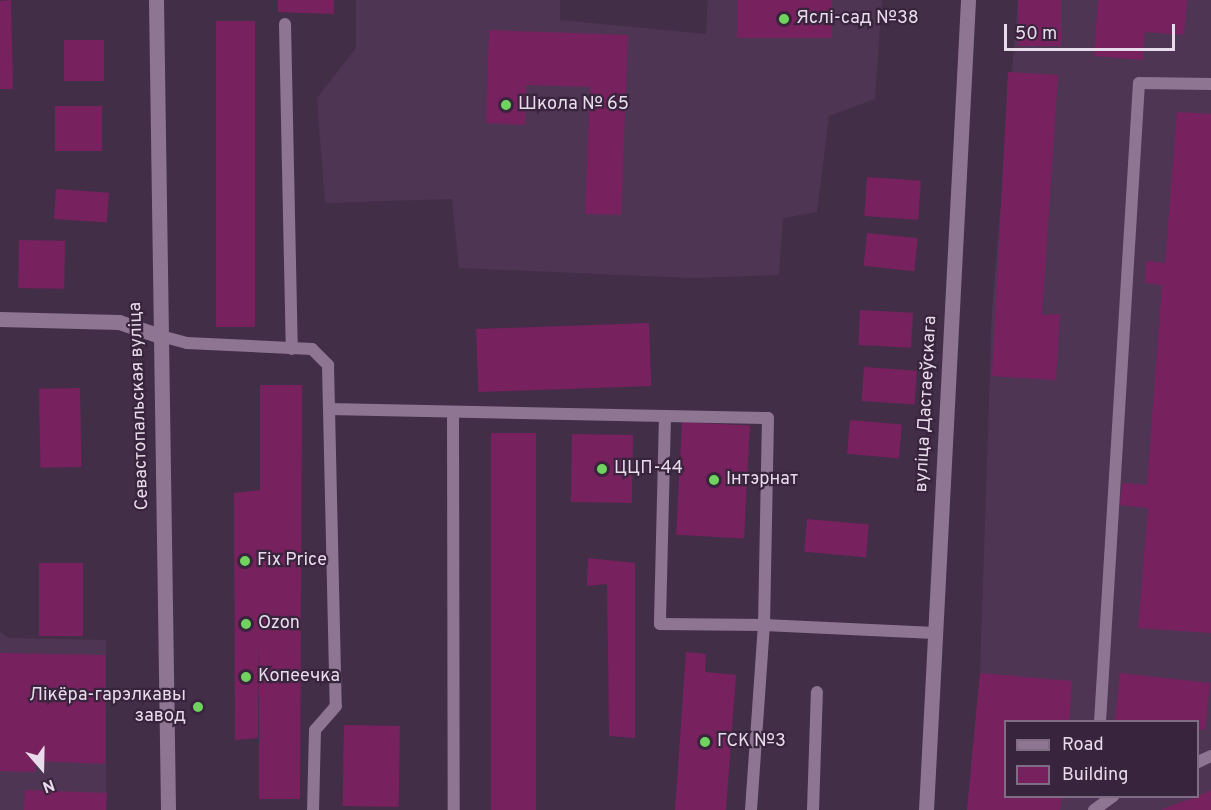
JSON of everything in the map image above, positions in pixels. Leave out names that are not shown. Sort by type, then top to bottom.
[{"type":"street","name":"Севастопальская вуліца","points":[[156,0],[157,335],[168,810]]},
{"type":"street","name":"вуліца Дастаеўскага","points":[[926,810],[968,0]]},
{"type":"street","points":[[0,319],[119,322],[157,335]]},
{"type":"lane","points":[[285,24],[292,349]]},
{"type":"lane","points":[[1100,720],[1139,83],[1211,84]]},
{"type":"lane","points":[[157,335],[187,343],[312,350],[328,365],[336,706],[315,730],[313,810]]},
{"type":"lane","points":[[329,409],[768,418],[764,625],[751,810]]},
{"type":"lane","points":[[453,413],[454,810]]},
{"type":"lane","points":[[665,416],[660,624],[764,625],[935,633]]},
{"type":"lane","points":[[813,810],[817,692]]},
{"type":"lane","points":[[1094,804],[1108,798]]},
{"type":"shaded area","points":[[356,0],[560,0],[560,20],[706,34],[708,0],[882,0],[875,99],[829,116],[817,212],[783,218],[779,275],[692,278],[459,268],[452,199],[325,203],[317,98],[356,48]]},
{"type":"shaded area","points":[[1018,0],[1211,0],[1211,810],[967,810],[980,673],[992,311]]},
{"type":"shaded area","points":[[0,632],[9,638],[106,640],[106,810],[0,810]]},
{"type":"building","points":[[11,0],[13,89],[0,89],[0,1]]},
{"type":"building","points":[[278,0],[334,0],[334,14],[278,12]]},
{"type":"building","name":"Яслі-сад №38","points":[[737,0],[832,0],[832,38],[737,38]]},
{"type":"building","points":[[1018,0],[1061,0],[1061,46],[1018,46]]},
{"type":"building","points":[[1098,0],[1187,0],[1184,35],[1145,32],[1143,60],[1094,56]]},
{"type":"building","points":[[216,21],[255,21],[255,327],[216,327]]},
{"type":"building","name":"Школа № 65","points":[[489,30],[628,35],[621,215],[585,214],[590,87],[526,85],[525,125],[486,123]]},
{"type":"building","points":[[64,40],[104,40],[104,81],[64,81]]},
{"type":"building","points":[[1008,72],[1058,75],[1042,315],[1060,314],[1056,380],[992,376]]},
{"type":"building","points":[[55,106],[102,106],[102,151],[55,151]]},
{"type":"building","points":[[1177,112],[1211,114],[1211,633],[1138,628],[1148,508],[1120,505],[1122,483],[1147,485],[1162,285],[1145,283],[1146,261],[1165,263]]},
{"type":"building","points":[[867,177],[921,181],[918,220],[864,216]]},
{"type":"building","points":[[56,189],[109,193],[107,223],[54,219]]},
{"type":"building","points":[[867,233],[918,238],[914,271],[864,266]]},
{"type":"building","points":[[19,240],[65,241],[64,289],[18,288]]},
{"type":"building","points":[[860,310],[913,313],[911,348],[858,345]]},
{"type":"building","points":[[649,323],[651,386],[478,392],[476,329]]},
{"type":"building","points":[[864,367],[917,371],[914,405],[862,401]]},
{"type":"building","points":[[260,385],[302,385],[300,799],[259,799],[259,631],[258,738],[235,740],[234,493],[260,490]]},
{"type":"building","points":[[80,388],[81,467],[40,468],[39,389]]},
{"type":"building","points":[[850,420],[902,425],[899,458],[847,454]]},
{"type":"building","name":"Інтэрнат","points":[[682,422],[750,426],[744,538],[676,535]]},
{"type":"building","points":[[491,433],[536,433],[536,810],[491,810]]},
{"type":"building","name":"ЦЦП-44","points":[[572,434],[633,435],[632,503],[571,502]]},
{"type":"building","points":[[807,519],[869,524],[866,557],[804,552]]},
{"type":"building","points":[[588,558],[635,563],[635,738],[609,736],[607,584],[587,586]]},
{"type":"building","points":[[39,563],[83,563],[83,636],[39,636]]},
{"type":"building","name":"ГСК №3","points":[[686,652],[706,654],[705,672],[736,675],[726,810],[675,810]]},
{"type":"building","points":[[0,653],[105,655],[105,764],[35,761],[35,772],[0,771]]},
{"type":"building","points":[[980,673],[1072,681],[1069,720],[1004,720],[1004,798],[1062,798],[1060,810],[967,810]]},
{"type":"building","points":[[1120,673],[1210,683],[1205,730],[1199,729],[1199,720],[1115,720]]},
{"type":"building","points":[[344,725],[400,726],[399,807],[343,806]]},
{"type":"building","points":[[25,790],[107,793],[106,810],[24,810]]},
{"type":"building","points":[[1211,790],[1211,810],[1160,810],[1193,798],[1199,798],[1199,796]]},
{"type":"place","name":"Яслі-сад №38","points":[[784,19]]},
{"type":"place","name":"Школа № 65","points":[[506,105]]},
{"type":"place","name":"ЦЦП-44","points":[[602,469]]},
{"type":"place","name":"Інтэрнат","points":[[714,480]]},
{"type":"place","name":"Fix Price","points":[[245,561]]},
{"type":"place","name":"Ozon","points":[[246,624]]},
{"type":"place","name":"Копеечка","points":[[246,677]]},
{"type":"place","name":"Лікёра-гарэлкавы завод","points":[[198,707]]},
{"type":"place","name":"ГСК №3","points":[[705,742]]}]
